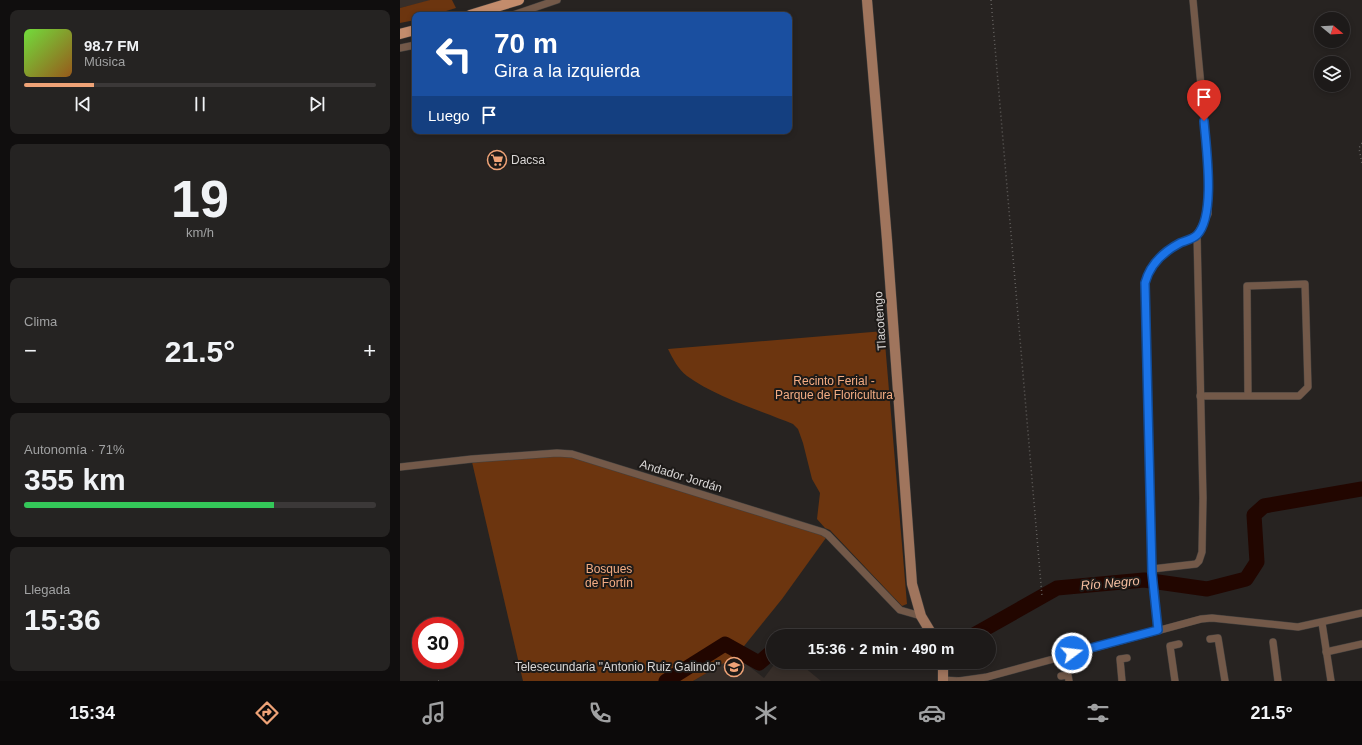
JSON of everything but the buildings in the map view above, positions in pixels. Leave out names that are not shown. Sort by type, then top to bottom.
[{"type":"main road","points":[[480,12],[519,0]]},
{"type":"main road","points":[[400,34],[412,31]]},
{"type":"street","points":[[522,12],[558,0]]},
{"type":"street","name":"Tlacotengo","points":[[867,0],[887,232],[912,584],[921,616],[929,629]]},
{"type":"street","points":[[1152,571],[1196,564],[1199,561],[1202,552],[1197,235],[1208,214],[1208,161],[1193,0]]},
{"type":"street","points":[[400,48],[412,46]]},
{"type":"street","points":[[1158,630],[1152,571],[1145,283],[1149,269],[1170,248],[1197,235]]},
{"type":"street","points":[[1200,396],[1248,396],[1299,396],[1308,387],[1305,284],[1247,286],[1248,396]]},
{"type":"street","name":"Andador Jordán","points":[[400,467],[557,452],[572,454],[828,534],[900,610],[921,616]]},
{"type":"street","points":[[943,669],[943,680],[959,681],[987,677],[1158,630],[1212,618],[1298,628],[1362,613]]},
{"type":"street","points":[[1322,623],[1331,681]]},
{"type":"street","points":[[1210,639],[1218,638],[1225,681]]},
{"type":"street","points":[[1273,642],[1278,681]]},
{"type":"street","points":[[1175,681],[1170,646],[1179,644]]},
{"type":"street","points":[[1326,652],[1362,644]]},
{"type":"street","points":[[1122,681],[1120,659],[1127,658]]},
{"type":"street","points":[[1061,676],[1068,675],[1069,681]]},
{"type":"path","points":[[991,0],[1042,596]]},
{"type":"path","points":[[1362,143],[1359,148],[1362,164]]},
{"type":"shaded area","points":[[400,0],[429,0],[429,1],[400,8]]},
{"type":"shaded area","name":"Telesecundaria \"Antonio Ruiz Galindo\"","points":[[736,656],[764,678],[771,669],[806,669],[821,681],[693,681]]},
{"type":"green space","points":[[430,0],[452,0],[456,8],[443,12],[412,12],[412,21],[400,23],[400,8]]},
{"type":"green space","name":"Recinto Ferial - Parque de Floricultura","points":[[884,331],[907,604],[902,606],[830,530],[825,528],[817,519],[820,493],[812,479],[798,429],[793,424],[738,403],[698,383],[681,370],[668,349]]},
{"type":"green space","name":"Bosques de Fortín","points":[[572,454],[828,535],[782,599],[736,656],[693,681],[523,681],[472,462]]},
{"type":"waterway","name":"Río Negro","points":[[984,629],[1057,588],[1144,580],[1207,589],[1246,579],[1257,562],[1254,515],[1264,506],[1362,489]]},
{"type":"waterway","name":"Río Negro","points":[[666,681],[725,644],[759,663],[766,657]]},
{"type":"place","name":"Dacsa","points":[[497,160]]},
{"type":"place","name":"Telesecundaria \"Antonio Ruiz Galindo\"","points":[[734,667]]},
{"type":"route","points":[[1072,653],[1158,630],[1152,573],[1145,283],[1149,269],[1170,248],[1197,235],[1208,214],[1208,161],[1204,121]]}]
